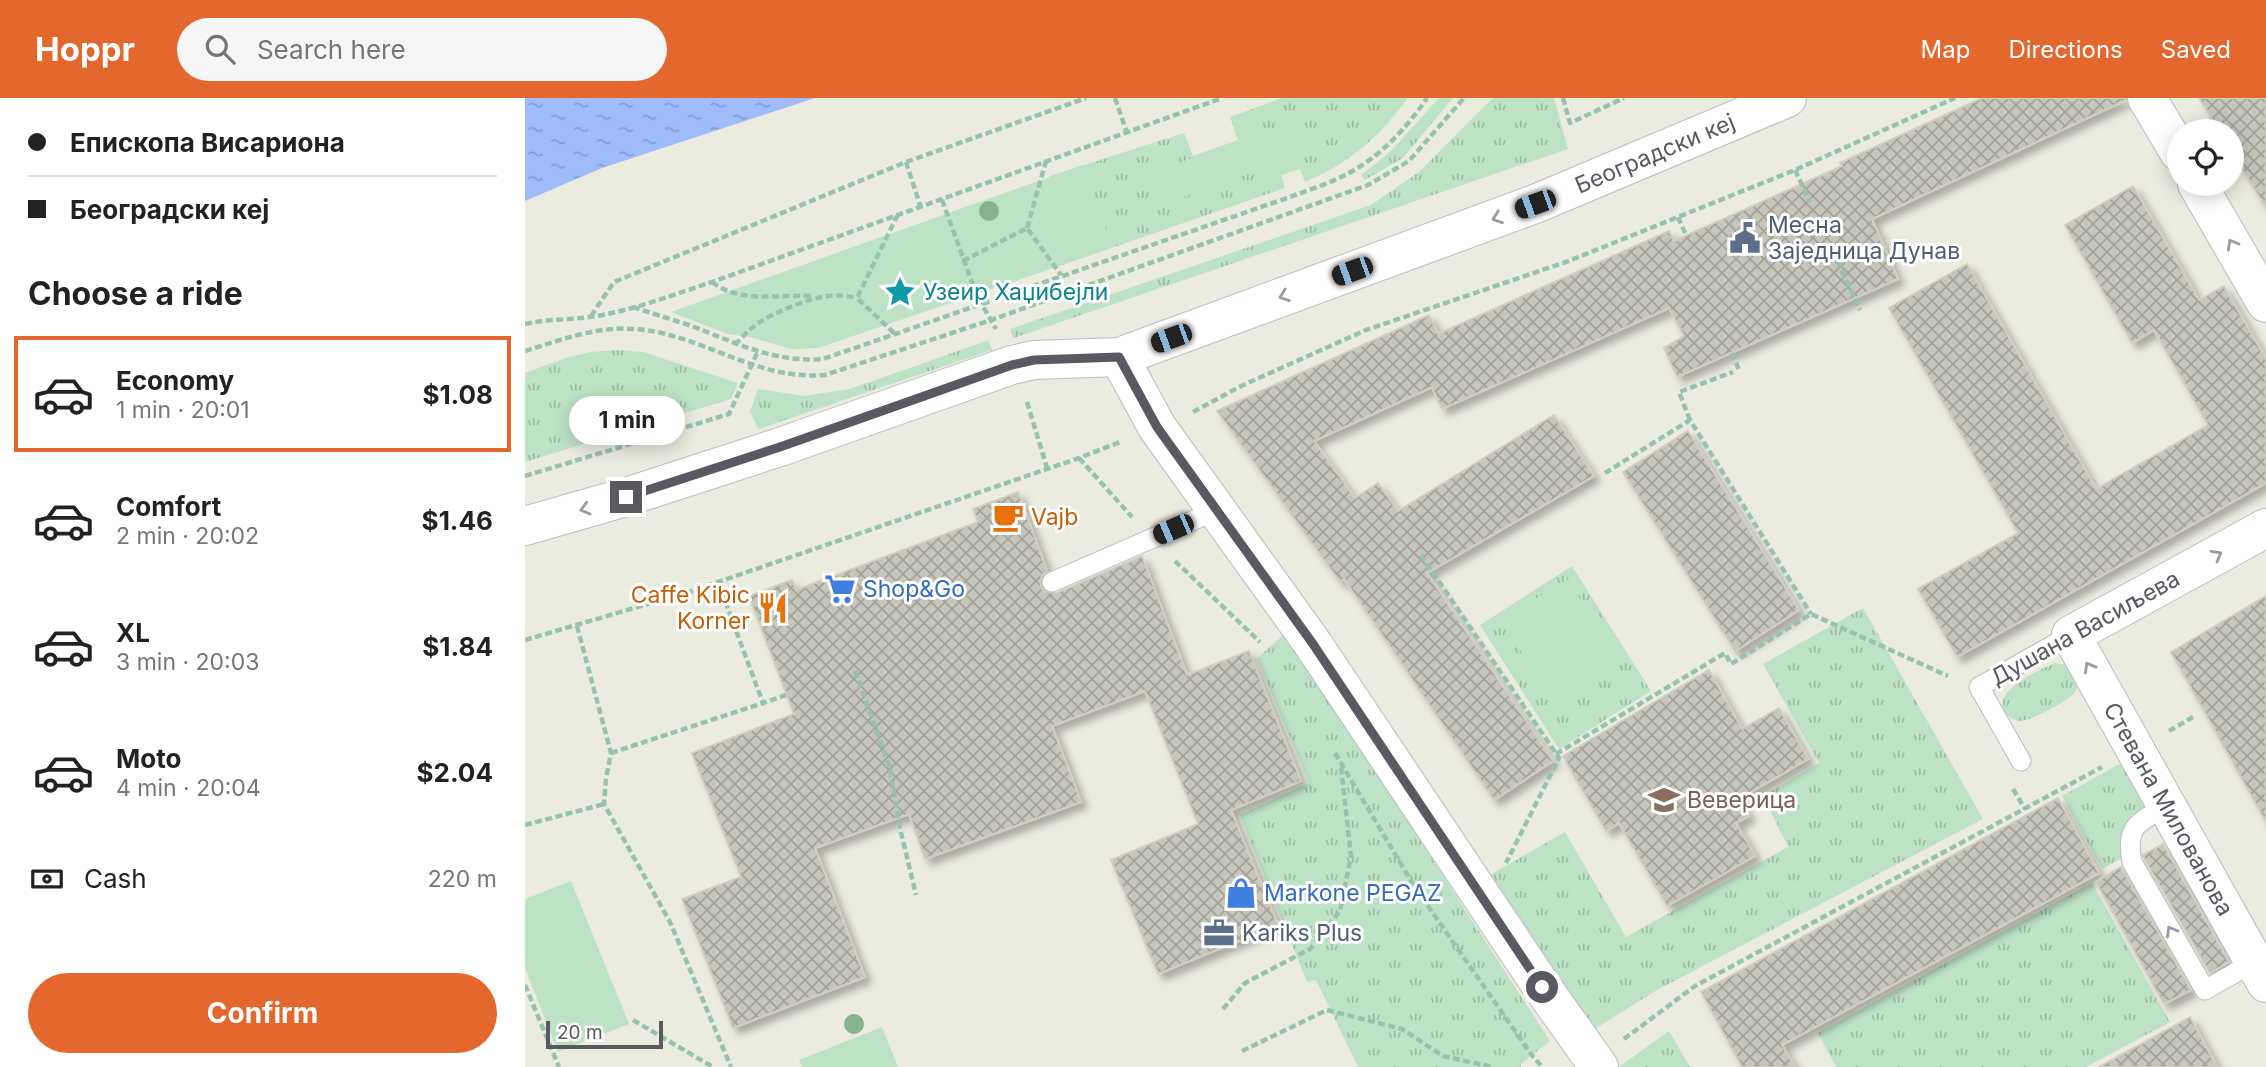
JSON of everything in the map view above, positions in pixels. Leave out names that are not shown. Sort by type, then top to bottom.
[{"type":"street","name":"Београдски кеј","points":[[525,526],[626,497],[780,447],[1012,365],[1034,360],[1119,357],[1535,204],[1787,98]]},
{"type":"street","points":[[2147,98],[2167,132]]},
{"type":"street","points":[[2204,196],[2266,303]]},
{"type":"street","points":[[1119,357],[1157,427],[1313,644],[1542,987],[1610,1054]]},
{"type":"street","name":"Душана Васиљева","points":[[2071,635],[2266,528]]},
{"type":"street","name":"Стевана Милованова","points":[[2071,635],[2260,973]]},
{"type":"lane","points":[[1052,582],[1217,510]]},
{"type":"lane","name":"Душана Васиљева","points":[[2021,761],[1979,687],[2071,635]]},
{"type":"lane","points":[[2166,806],[2142,821],[2132,831],[2129,844],[2132,862],[2205,990],[2260,973]]},
{"type":"path","points":[[591,316],[614,282],[906,162],[1086,98]]},
{"type":"path","points":[[1115,98],[1127,133]]},
{"type":"path","points":[[525,324],[591,316],[632,307],[712,282],[1222,98]]},
{"type":"path","points":[[632,307],[690,326],[735,345],[780,357],[823,359],[1290,197],[1346,175],[1372,158],[1403,131],[1427,98]]},
{"type":"path","points":[[525,351],[588,332],[611,328],[634,329],[679,338],[751,365],[804,376],[825,375],[991,320],[1368,185],[1409,161],[1464,98]]},
{"type":"path","points":[[1563,98],[1570,123],[1624,98]]},
{"type":"path","points":[[525,640],[718,582],[1079,458],[1185,416],[1241,386],[1366,330],[1566,262],[1795,170],[1955,98]]},
{"type":"path","points":[[963,261],[1027,228],[1046,161]]},
{"type":"path","points":[[906,162],[921,208]]},
{"type":"path","points":[[1795,170],[1810,202]]},
{"type":"path","points":[[857,299],[897,216]]},
{"type":"path","points":[[1678,217],[1686,235]]},
{"type":"path","points":[[1027,228],[1061,275]]},
{"type":"path","points":[[1837,261],[1860,310]]},
{"type":"path","points":[[712,282],[723,290],[742,296],[831,294],[857,299],[894,333]]},
{"type":"path","points":[[735,345],[755,324],[767,316],[818,296]]},
{"type":"path","points":[[525,476],[729,414],[758,351]]},
{"type":"path","points":[[1732,353],[1739,370]]},
{"type":"path","points":[[1733,372],[1679,392],[1690,420],[1811,614],[1948,676]]},
{"type":"path","points":[[1605,473],[1690,420]]},
{"type":"path","points":[[1079,458],[1151,538],[1261,642]]},
{"type":"path","points":[[1421,555],[1559,758],[1503,869]]},
{"type":"path","points":[[718,582],[763,703]]},
{"type":"path","points":[[1556,754],[1725,653],[1731,664],[1811,614]]},
{"type":"path","points":[[577,626],[611,753],[604,804],[670,922],[731,1067]]},
{"type":"path","points":[[855,671],[890,768],[899,824],[916,895]]},
{"type":"path","points":[[611,753],[786,695]]},
{"type":"path","points":[[1334,751],[1414,886],[1542,1067]]},
{"type":"path","points":[[1223,1009],[1245,983],[1310,949],[1340,911],[1351,856],[1341,763]]},
{"type":"path","points":[[525,825],[604,804]]},
{"type":"path","points":[[1610,1054],[1695,986],[2025,809]]},
{"type":"path","points":[[525,985],[559,1067]]},
{"type":"path","points":[[1242,1051],[1327,1010],[1402,1029],[1443,1056],[1493,1067]]},
{"type":"path","points":[[633,1020],[713,1067]]},
{"type":"green space","points":[[1282,98],[1408,98],[1363,148],[1321,175],[1305,182],[1300,169],[1281,175],[1285,188],[1059,266],[1040,209],[1050,176],[1184,133],[1193,156],[1238,140],[1230,117]]},
{"type":"green space","points":[[1439,98],[1453,98],[1403,158],[1365,180],[1361,175],[1390,152]]},
{"type":"green space","points":[[1493,98],[1554,98],[1568,149],[1014,338],[1010,329],[1371,205],[1419,172]]},
{"type":"green space","points":[[1289,123],[1301,155],[1156,207],[1145,175]]},
{"type":"green space","points":[[1083,165],[1112,248],[818,348],[791,349],[751,337],[728,334],[671,312]]},
{"type":"green space","points":[[989,340],[992,350],[758,429],[750,411],[758,389],[804,396],[850,389]]},
{"type":"green space","points":[[617,350],[643,352],[738,383],[731,399],[525,462],[525,373],[566,358]]},
{"type":"green space","points":[[1572,566],[1651,691],[1559,749],[1480,625]]},
{"type":"green space","points":[[1568,579],[1617,660],[1551,701],[1502,619]]},
{"type":"green space","points":[[1863,608],[1983,819],[1657,990],[1593,1030],[1490,875],[1565,832],[1626,937],[1788,847],[1763,796],[1819,763],[1763,664]]},
{"type":"green space","points":[[1286,633],[1550,1041],[1521,1064],[1521,1067],[1358,1067],[1316,980],[1307,982],[1240,815],[1309,783],[1257,658]]},
{"type":"green space","points":[[2055,663],[2067,665],[2078,684],[2074,693],[2031,718],[2019,721],[2009,716],[2003,704],[2011,688]]},
{"type":"green space","points":[[2125,761],[2151,809],[2124,857],[2102,869],[2062,796]]},
{"type":"green space","points":[[571,881],[629,1024],[558,1052],[525,968],[525,899]]},
{"type":"green space","points":[[2092,883],[2170,1022],[2086,1067],[1836,1067],[1818,1033]]},
{"type":"green space","points":[[882,1027],[898,1067],[802,1067],[799,1060]]},
{"type":"green space","points":[[1669,1031],[1690,1067],[1619,1067]]},
{"type":"water","points":[[525,98],[815,98],[602,168],[525,201]]},
{"type":"building","points":[[1982,98],[2126,100],[1872,219],[1898,279],[1677,377],[1664,348],[1684,336],[1669,308],[1442,409],[1432,387],[1314,441],[1355,498],[1378,483],[1398,511],[1554,415],[1594,476],[1427,573],[1553,761],[1494,800],[1344,579],[1340,582],[1217,411],[1429,315],[1438,334],[1669,231],[1674,241],[1842,166],[1840,163]]},
{"type":"building","points":[[2199,98],[2266,98],[2266,208],[2244,172],[2244,119],[2212,119]]},
{"type":"building","points":[[2133,186],[2199,300],[2224,286],[2266,359],[2266,483],[1957,657],[1918,589],[2018,533],[1889,308],[1967,264],[2096,489],[2208,425],[2154,330],[2132,343],[2065,225]]},
{"type":"building","points":[[1688,431],[1799,610],[1735,651],[1623,472]]},
{"type":"building","points":[[1018,492],[1047,571],[1040,581],[1045,592],[1057,593],[1142,556],[1187,675],[1249,651],[1301,781],[1231,810],[1278,925],[1158,974],[1111,860],[1198,824],[1145,691],[1052,726],[1081,802],[925,859],[909,814],[815,848],[865,977],[733,1028],[682,899],[741,877],[692,753],[794,714],[749,596],[792,580],[796,590],[978,522],[973,509]]},
{"type":"building","points":[[2266,596],[2266,822],[2171,652]]},
{"type":"building","name":"Веверица","points":[[1709,670],[1742,729],[1779,708],[1808,759],[1739,799],[1749,816],[1736,823],[1755,856],[1667,906],[1619,823],[1606,831],[1563,756]]},
{"type":"building","points":[[2058,798],[2099,873],[1782,1045],[1795,1067],[1742,1067],[1701,992]]},
{"type":"building","points":[[2163,844],[2229,962],[2210,973],[2144,858],[2143,855]]},
{"type":"building","points":[[2121,867],[2191,990],[2164,1004],[2096,882]]},
{"type":"building","points":[[2190,1017],[2217,1067],[2099,1067]]},
{"type":"place","name":"Месна Заједница Дунав","points":[[1745,238]]},
{"type":"place","name":"Узеир Хаџибејли","points":[[900,292]]},
{"type":"place","name":"Vajb","points":[[1008,517]]},
{"type":"place","name":"Shop&Go","points":[[840,589]]},
{"type":"place","name":"Caffe Kibic Korner","points":[[773,608]]},
{"type":"place","name":"Веверица","points":[[1664,800]]},
{"type":"place","name":"Markone PEGAZ","points":[[1241,893]]},
{"type":"place","name":"Kariks Plus","points":[[1219,933]]},
{"type":"route","points":[[626,497],[780,447],[1012,365],[1034,360],[1119,357],[1157,427],[1313,644],[1542,987]]}]
